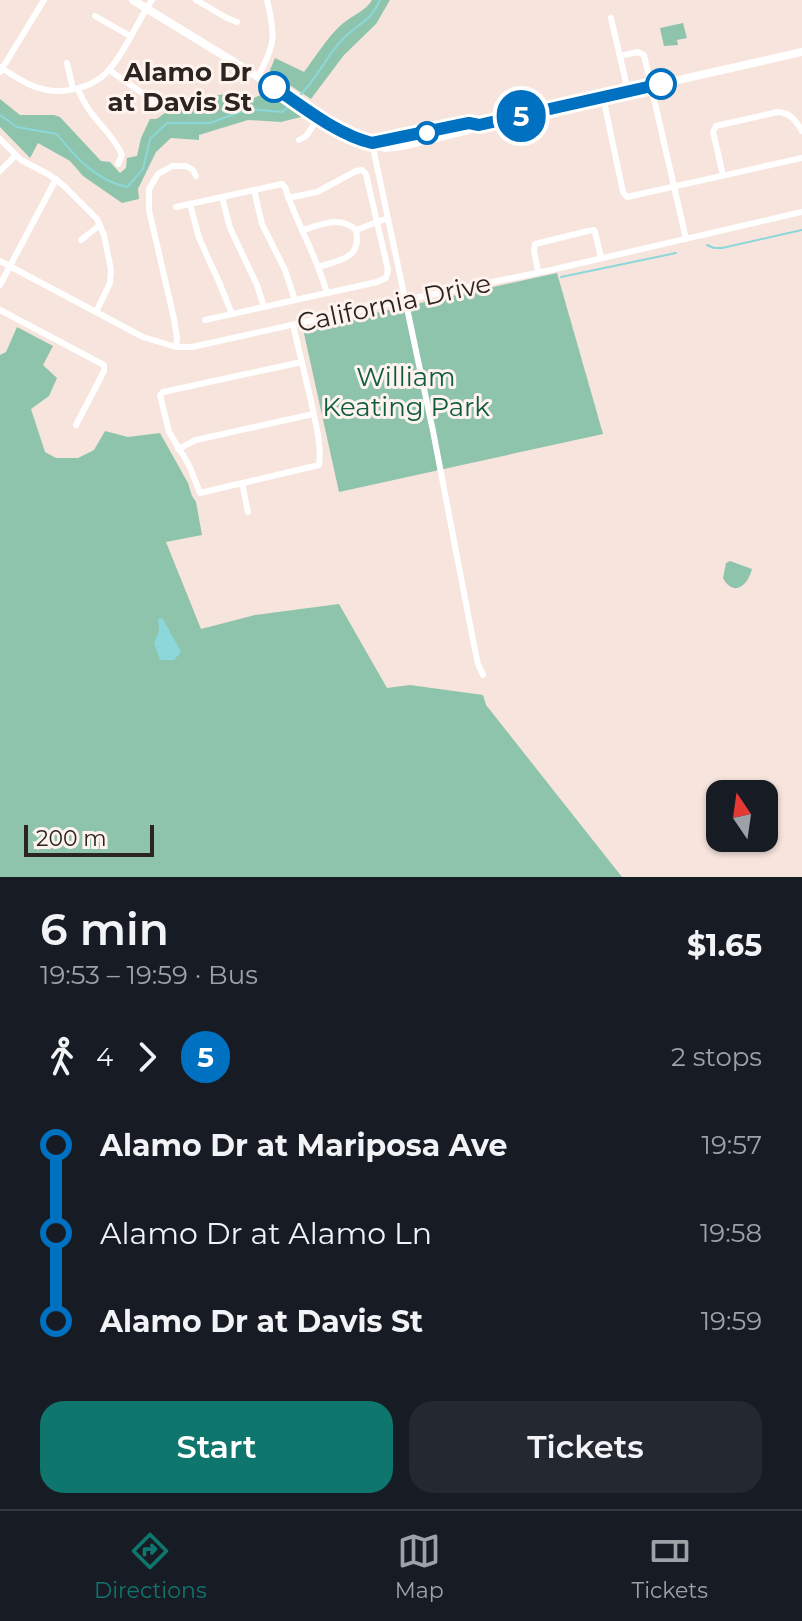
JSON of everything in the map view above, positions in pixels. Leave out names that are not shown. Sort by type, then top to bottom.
[{"type":"main road","points":[[133,0],[358,140],[385,148],[469,130],[474,124]]},
{"type":"main road","points":[[372,143],[603,97],[802,52]]},
{"type":"street","points":[[44,0],[1,69],[40,88],[63,91],[94,82],[109,70],[152,0]]},
{"type":"street","points":[[196,0],[237,22]]},
{"type":"street","points":[[258,77],[274,42],[267,0]]},
{"type":"street","points":[[95,16],[130,36]]},
{"type":"street","points":[[611,18],[628,91]]},
{"type":"street","points":[[620,56],[638,52],[644,55],[686,239]]},
{"type":"street","points":[[67,63],[76,89],[89,112],[117,144],[122,155],[118,164]]},
{"type":"street","points":[[109,70],[148,97],[155,106]]},
{"type":"street","points":[[603,97],[624,194],[628,197],[802,158]]},
{"type":"street","points":[[723,175],[713,132],[716,126],[778,112],[794,119],[802,131]]},
{"type":"street","points":[[299,140],[306,136],[319,117]]},
{"type":"street","points":[[0,139],[15,156],[56,179],[94,215],[100,225],[111,277],[96,312]]},
{"type":"street","points":[[372,143],[478,664],[483,675]]},
{"type":"street","points":[[0,171],[15,156]]},
{"type":"street","points":[[176,347],[174,319],[149,210],[149,189],[158,174],[172,166],[186,166],[196,176]]},
{"type":"street","points":[[205,320],[386,278],[388,270],[366,174],[362,170],[317,192],[288,198]]},
{"type":"street","points":[[0,285],[56,179]]},
{"type":"street","points":[[176,207],[282,184],[327,293]]},
{"type":"street","points":[[254,190],[262,224],[285,270],[295,300]]},
{"type":"street","points":[[222,197],[230,228],[264,307]]},
{"type":"street","points":[[190,204],[199,238],[232,314]]},
{"type":"street","name":"California Drive","points":[[0,261],[143,337],[176,347],[204,346],[802,212]]},
{"type":"street","points":[[356,230],[388,218]]},
{"type":"street","points":[[302,230],[338,221],[356,230],[357,246],[350,256],[318,267]]},
{"type":"street","points":[[81,240],[100,225]]},
{"type":"street","points":[[538,271],[535,244],[588,231],[595,232],[601,258]]},
{"type":"street","points":[[0,310],[104,365],[105,369],[76,425]]},
{"type":"street","points":[[293,325],[302,362],[313,414],[319,465],[200,493],[189,465],[169,432],[160,395],[302,362]]},
{"type":"street","points":[[178,449],[196,440],[313,414]]},
{"type":"street","points":[[242,483],[248,512]]},
{"type":"green space","points":[[372,0],[390,0],[376,24],[344,55],[311,99],[271,73],[275,58],[304,72],[336,30]]},
{"type":"green space","points":[[683,23],[687,38],[677,40],[678,45],[664,46],[660,28]]},
{"type":"green space","points":[[269,91],[305,116],[281,122],[248,120],[199,135],[199,140],[171,138],[156,152],[138,189],[139,199],[122,203],[83,176],[70,161],[38,143],[30,158],[0,127],[0,99],[20,115],[60,117],[101,161],[110,162],[120,173],[126,168],[127,158],[137,156],[150,119],[157,119],[171,111],[196,107],[197,101],[211,97],[231,94],[252,99]]},
{"type":"green space","name":"William Keating Park","points":[[557,273],[603,434],[339,492],[303,329]]},
{"type":"green space","points":[[17,327],[53,346],[43,365],[57,378],[49,396],[31,409],[45,452],[56,458],[78,458],[94,450],[105,431],[128,437],[160,433],[196,502],[202,535],[166,542],[201,629],[255,615],[339,604],[387,688],[410,685],[483,695],[486,705],[622,877],[0,877],[0,355],[6,352]]},
{"type":"green space","points":[[730,561],[752,569],[740,587],[732,587],[723,578],[726,563]]},
{"type":"water","points":[[160,618],[181,652],[174,660],[160,660],[154,643]]},
{"type":"waterway","points":[[298,97],[335,48],[367,19],[380,0]]},
{"type":"waterway","points":[[0,115],[17,127],[57,134],[96,174],[127,187],[143,169],[150,139],[167,123],[210,123],[248,109],[282,112],[294,102]]},
{"type":"waterway","points":[[707,245],[722,248],[802,230]]},
{"type":"waterway","points":[[561,277],[676,253]]},
{"type":"bus line","name":"5","points":[[274,87],[345,133],[372,143],[469,123],[479,125],[661,84]]},
{"type":"place","name":"Alamo Dr at Davis St","points":[[274,87]]}]
